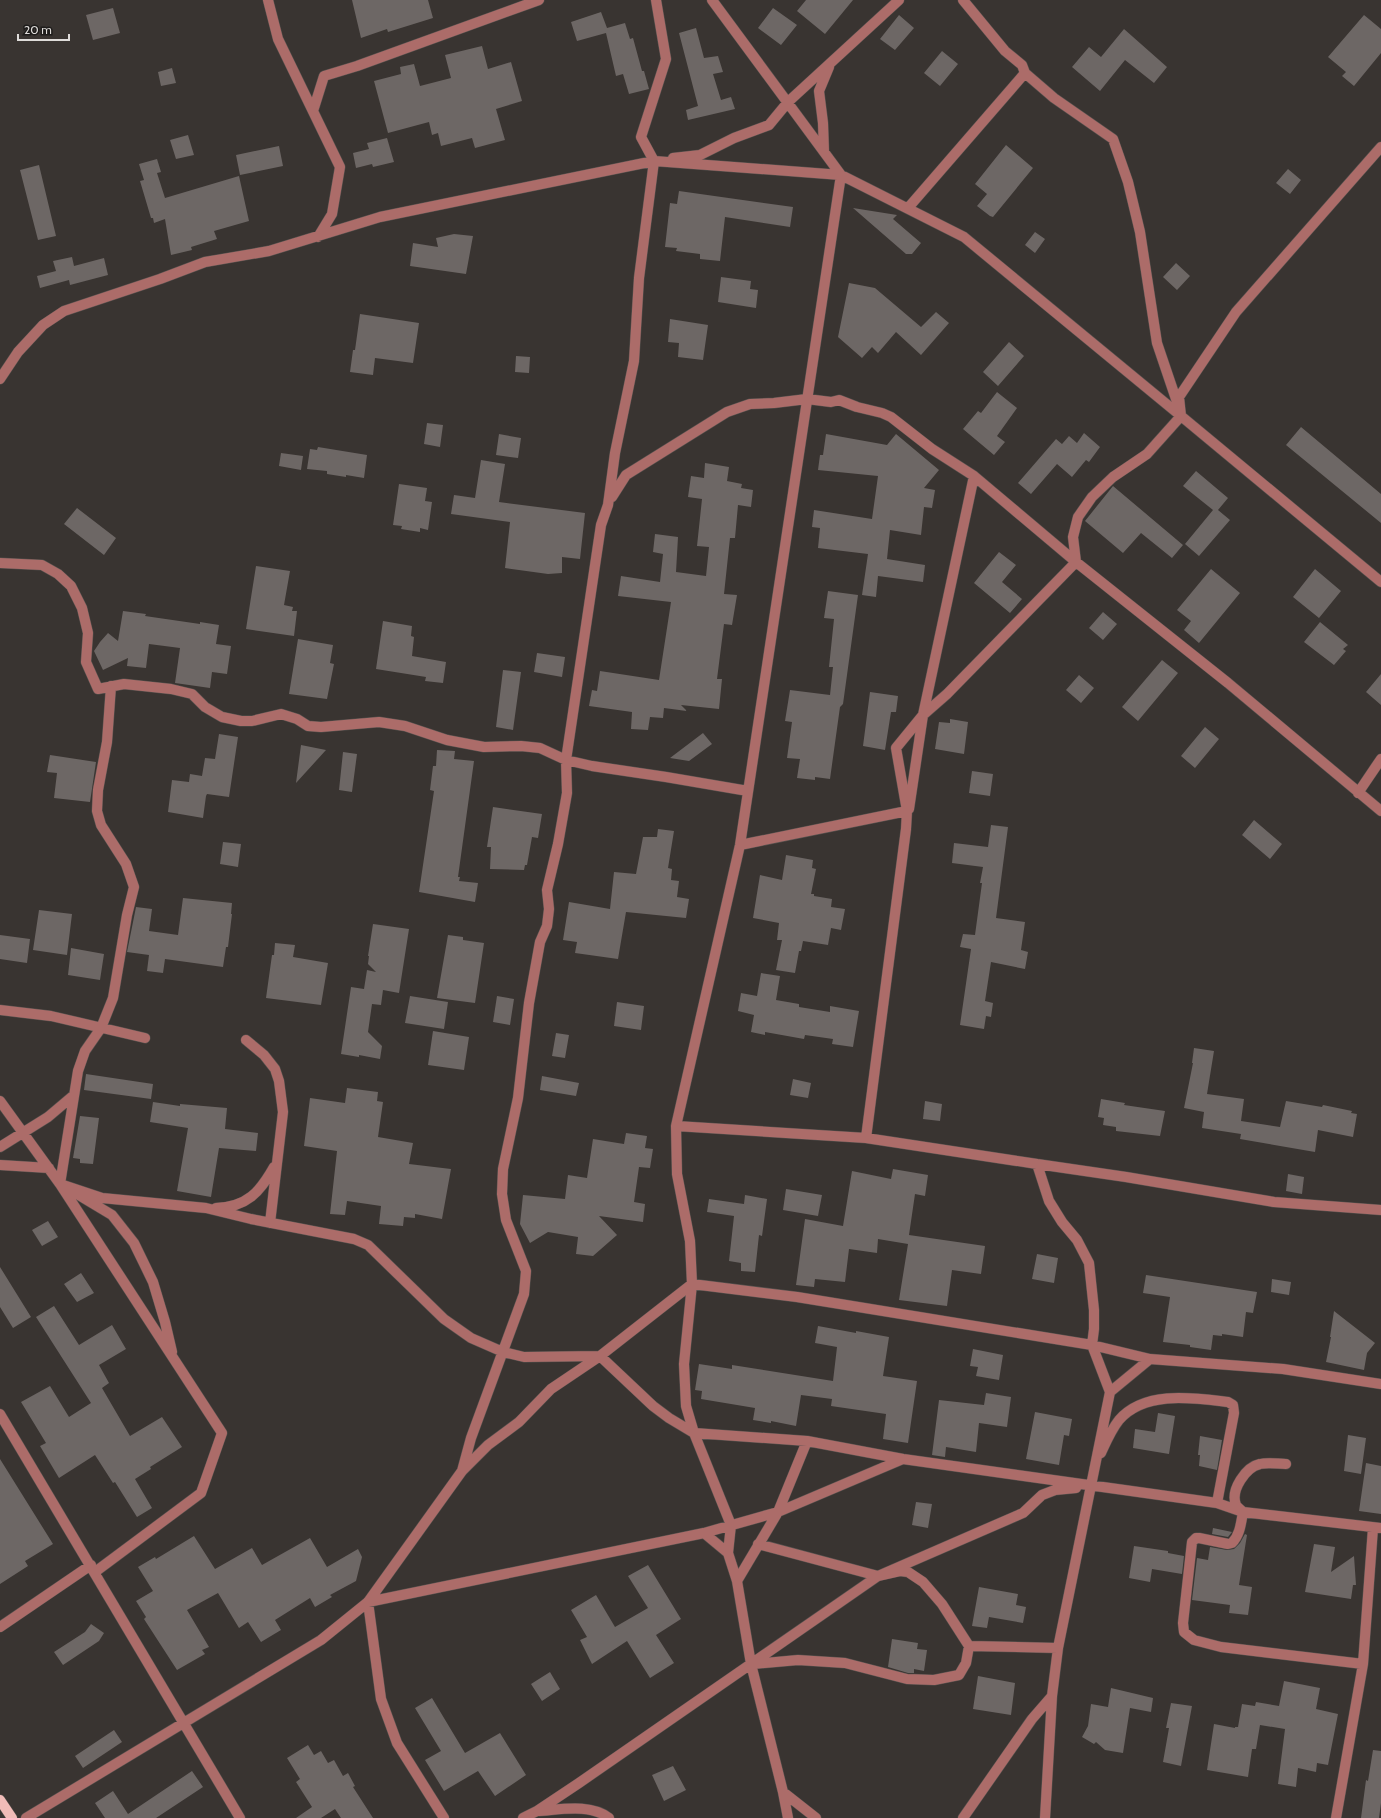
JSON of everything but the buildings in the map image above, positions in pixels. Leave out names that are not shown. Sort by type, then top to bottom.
[{"type":"main road","points":[[0,1800],[12,1818]]},
{"type":"street","points":[[268,0],[278,40],[340,167],[332,214],[318,236]]},
{"type":"street","points":[[313,111],[324,76],[357,66],[539,0]]},
{"type":"street","points":[[608,505],[615,453],[634,362],[639,278],[654,161],[641,137],[666,59],[656,0]]},
{"type":"street","points":[[712,0],[841,175],[740,845],[676,1126],[677,1174],[690,1241],[692,1284],[684,1364],[686,1406],[694,1433],[730,1525],[728,1553],[737,1581],[751,1664],[783,1792],[788,1818]]},
{"type":"street","points":[[0,379],[18,352],[42,325],[64,311],[160,279],[205,262],[269,251],[380,217],[654,161],[700,154],[734,138],[769,125],[788,102],[899,0]]},
{"type":"street","points":[[963,0],[1005,51],[1022,65],[1025,72],[1054,98],[1113,139],[1128,182],[1140,232],[1157,343],[1181,416]]},
{"type":"street","points":[[824,152],[819,91],[830,64]]},
{"type":"street","points":[[908,208],[1025,72]]},
{"type":"street","points":[[1076,562],[1073,537],[1078,517],[1092,497],[1113,477],[1147,454],[1181,416],[1179,397],[1236,312],[1381,147]]},
{"type":"street","points":[[654,161],[841,175],[964,237],[1381,582]]},
{"type":"street","points":[[462,1471],[471,1438],[524,1294],[526,1271],[506,1220],[502,1194],[503,1169],[518,1098],[529,1003],[540,942],[546,926],[548,915],[547,890],[558,844],[567,793],[566,760],[601,525],[608,505],[617,487],[626,475],[727,412],[750,404],[774,404],[807,399],[831,402],[839,400],[886,415],[932,449],[974,476],[1076,562],[1228,683],[1381,811]]},
{"type":"street","points":[[866,1138],[906,829],[923,715],[974,476]]},
{"type":"street","points":[[906,829],[907,811],[896,748],[923,715],[947,694],[1076,562]]},
{"type":"street","points":[[0,563],[42,565],[58,574],[71,586],[82,608],[88,633],[86,662],[98,689],[124,684],[171,689],[192,694],[205,707],[222,717],[241,721],[252,721],[281,714],[297,719],[308,726],[321,727],[379,722],[405,726],[447,740],[484,747],[521,746],[540,748],[566,760],[592,766],[748,791]]},
{"type":"street","points":[[60,1184],[78,1071],[85,1051],[101,1028],[113,998],[127,915],[134,887],[126,864],[101,824],[97,811],[98,790],[107,742],[111,686]]},
{"type":"street","points":[[1358,793],[1381,759]]},
{"type":"street","points":[[740,845],[907,811]]},
{"type":"street","points":[[0,1010],[51,1016],[145,1038]]},
{"type":"street","points":[[246,1040],[264,1054],[275,1069],[279,1081],[283,1112],[270,1223]]},
{"type":"street","points":[[0,1147],[48,1117],[74,1095]]},
{"type":"street","points":[[0,1101],[60,1184],[222,1433],[202,1493],[93,1568],[0,1627]]},
{"type":"street","points":[[676,1126],[866,1138],[1126,1177],[1274,1202],[1381,1210]]},
{"type":"street","points":[[60,1184],[102,1198],[206,1208],[222,1208],[238,1204],[256,1194],[262,1188],[276,1164]]},
{"type":"street","points":[[1037,1164],[1049,1201],[1062,1222],[1077,1240],[1089,1263],[1094,1310],[1092,1345],[1110,1392],[1058,1648],[1052,1696],[1045,1818]]},
{"type":"street","points":[[0,1165],[49,1168]]},
{"type":"street","points":[[60,1184],[112,1215],[134,1243],[153,1282],[165,1322],[173,1358]]},
{"type":"street","points":[[206,1208],[270,1223],[354,1239],[368,1245],[444,1319],[465,1334],[503,1352],[524,1357],[600,1356],[653,1406],[669,1418],[694,1433],[807,1441],[903,1459],[1090,1487],[1217,1503],[1242,1512],[1377,1528],[1363,1664],[1336,1818]]},
{"type":"street","points":[[26,1818],[321,1640],[368,1602],[462,1471],[488,1445],[519,1422],[551,1389],[600,1356],[692,1284],[797,1297],[1092,1345],[1150,1359],[1283,1369],[1381,1384]]},
{"type":"street","points":[[1110,1392],[1150,1359]]},
{"type":"street","points":[[1095,1465],[1113,1429],[1120,1419],[1144,1404],[1178,1398],[1228,1402],[1232,1404],[1234,1413],[1217,1503]]},
{"type":"street","points":[[0,1414],[93,1568],[182,1724],[240,1818]]},
{"type":"street","points":[[737,1581],[778,1512],[807,1441]]},
{"type":"street","points":[[368,1602],[704,1533],[778,1512],[903,1459]]},
{"type":"street","points":[[1286,1464],[1261,1463],[1249,1470],[1240,1482],[1236,1493],[1237,1506],[1242,1512],[1239,1532],[1232,1543],[1228,1544],[1199,1538],[1196,1538],[1192,1542],[1182,1623],[1184,1632],[1194,1640],[1221,1647],[1363,1664]]},
{"type":"street","points":[[523,1818],[537,1811],[878,1576],[1022,1513],[1036,1499],[1048,1492],[1090,1487]]},
{"type":"street","points":[[704,1533],[728,1553]]},
{"type":"street","points":[[751,1664],[798,1660],[831,1662],[864,1667],[907,1679],[934,1680],[959,1675],[966,1662],[969,1646],[942,1604],[918,1577],[908,1572],[900,1571],[878,1576],[758,1544]]},
{"type":"street","points":[[368,1602],[381,1699],[397,1743],[444,1818]]},
{"type":"street","points":[[969,1646],[1058,1648]]},
{"type":"street","points":[[963,1818],[1032,1719],[1052,1696]]},
{"type":"street","points":[[783,1792],[816,1818]]},
{"type":"street","points":[[537,1811],[593,1810],[602,1813],[608,1818]]}]
